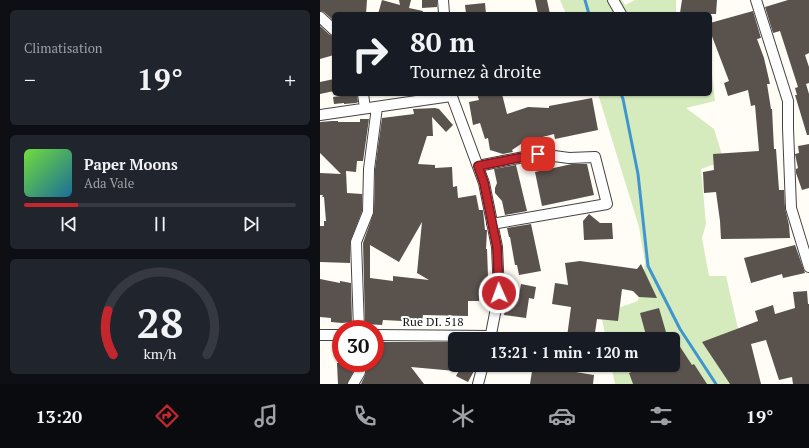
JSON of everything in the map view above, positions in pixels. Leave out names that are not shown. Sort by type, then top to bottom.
[{"type":"street","points":[[443,0],[444,12]]},
{"type":"street","points":[[613,0],[620,12]]},
{"type":"street","points":[[756,0],[788,101],[791,208],[809,267]]},
{"type":"street","points":[[320,17],[332,28]]},
{"type":"street","points":[[363,96],[365,108]]},
{"type":"street","points":[[320,115],[445,96]]},
{"type":"street","points":[[451,96],[484,183],[497,247],[499,293],[491,332]]},
{"type":"street","points":[[359,320],[356,242],[368,212],[369,169],[377,107]]},
{"type":"street","points":[[478,166],[538,154],[569,158],[596,157],[607,204],[492,224]]},
{"type":"street","points":[[320,335],[332,335]]},
{"type":"street","name":"Rue DI. 518","points":[[384,335],[448,336]]},
{"type":"street","points":[[353,384],[360,372]]},
{"type":"street","points":[[478,384],[481,372]]},
{"type":"green space","points":[[560,0],[622,0],[625,5],[635,0],[676,0],[676,12],[565,12]]},
{"type":"green space","points":[[712,74],[715,101],[686,108],[714,129],[724,161],[701,169],[706,224],[702,238],[709,276],[726,276],[739,333],[735,384],[615,384],[612,372],[680,372],[680,332],[605,332],[601,314],[638,301],[645,263],[639,227],[599,96],[712,96]]},
{"type":"building","points":[[320,0],[367,0],[366,12],[332,12],[332,19],[324,12],[320,11]]},
{"type":"building","points":[[382,0],[400,5],[399,0],[411,0],[409,8],[423,11],[423,12],[379,12]]},
{"type":"building","points":[[422,0],[437,0],[437,7],[422,8]]},
{"type":"building","points":[[535,0],[547,0],[550,12],[538,12]]},
{"type":"building","points":[[682,0],[717,0],[716,14],[712,14],[712,12],[680,12]]},
{"type":"building","points":[[788,0],[809,0],[809,53],[805,55],[809,67],[809,83],[806,84],[809,94],[809,135],[807,135],[795,95],[797,95],[795,88],[798,87],[780,31],[773,33],[765,7]]},
{"type":"building","points":[[485,3],[486,12],[466,12],[465,5]]},
{"type":"building","points":[[753,11],[761,38],[757,39],[764,58],[770,84],[767,84],[772,109],[774,149],[776,149],[779,190],[784,190],[785,208],[790,238],[721,239],[716,192],[704,193],[703,172],[714,170],[713,154],[759,151],[755,105],[751,106],[748,90],[728,96],[724,83],[729,81],[712,36],[712,22]]},
{"type":"building","points":[[320,26],[332,36],[332,56],[320,59]]},
{"type":"building","points":[[332,79],[332,91],[320,94],[320,82]]},
{"type":"building","points":[[357,96],[358,102],[334,104],[333,97]]},
{"type":"building","points":[[478,96],[502,96],[507,114],[528,107],[549,108],[549,106],[592,98],[598,130],[555,139],[554,134],[524,142],[512,150],[513,152],[503,154],[490,150],[488,138],[485,139],[480,123],[473,125],[469,102],[479,100]]},
{"type":"building","points":[[413,109],[439,109],[453,125],[446,132],[432,117],[433,136],[427,136],[418,164],[435,165],[435,168],[452,167],[453,187],[457,186],[458,198],[476,195],[479,210],[483,210],[485,230],[487,230],[487,290],[481,290],[481,292],[479,292],[479,301],[468,301],[468,316],[423,315],[422,322],[365,320],[363,243],[374,212],[375,169],[382,118],[414,114]],"holes":[[[422,222],[417,273],[429,280],[393,276],[393,281],[370,278],[370,245],[399,262]]]},
{"type":"building","points":[[360,119],[369,119],[363,161],[357,161],[356,172],[346,171],[347,193],[362,194],[362,211],[350,242],[350,263],[320,262],[320,226],[324,226],[324,221],[326,221],[324,197],[322,197],[323,195],[320,195],[320,173],[341,174],[320,153],[320,122],[360,122]]},
{"type":"building","points":[[809,144],[809,188],[802,190],[796,173],[796,169],[798,168],[795,154],[799,153],[798,146]]},
{"type":"building","points":[[572,164],[587,164],[594,195],[542,206],[535,172]]},
{"type":"building","points":[[516,165],[527,211],[505,215],[502,201],[495,193],[497,183],[494,169]]},
{"type":"building","points":[[589,214],[600,223],[612,223],[613,239],[584,240],[583,221]]},
{"type":"building","points":[[531,224],[541,271],[519,275],[517,265],[515,265],[507,228]]},
{"type":"building","points":[[795,245],[805,273],[783,278],[782,274],[751,283],[744,258]]},
{"type":"building","points":[[580,261],[637,269],[641,264],[657,298],[639,297],[633,291],[622,289],[618,321],[597,319],[595,332],[568,332],[571,307],[552,304],[555,283],[568,285],[565,263]]},
{"type":"building","points":[[320,279],[340,283],[340,281],[351,283],[352,320],[332,320],[331,322],[331,318],[320,317]]},
{"type":"building","points":[[521,284],[536,287],[534,299],[529,298],[526,318],[504,315],[507,298],[518,300]]},
{"type":"building","points":[[807,291],[809,304],[809,384],[793,384],[792,377],[779,380],[766,340],[751,344],[761,384],[730,384],[702,342],[758,321],[755,311],[773,305],[775,314],[795,308],[793,292]]},
{"type":"building","points":[[659,308],[666,332],[645,332],[640,313]]},
{"type":"building","points":[[384,342],[448,342],[448,370],[411,367],[424,384],[361,384],[366,373],[384,372]]},
{"type":"building","points":[[680,347],[707,384],[633,384],[629,373],[680,372]]},
{"type":"building","points":[[337,372],[353,372],[347,384],[338,384]]},
{"type":"building","points":[[458,372],[473,372],[468,382],[456,376]]},
{"type":"building","points":[[532,372],[576,372],[594,375],[593,384],[530,384]]},
{"type":"waterway","points":[[585,0],[588,12]]},
{"type":"waterway","points":[[622,96],[638,174],[648,266],[680,329],[716,384]]},
{"type":"route","points":[[499,293],[497,247],[484,183],[478,166],[538,154]]}]
